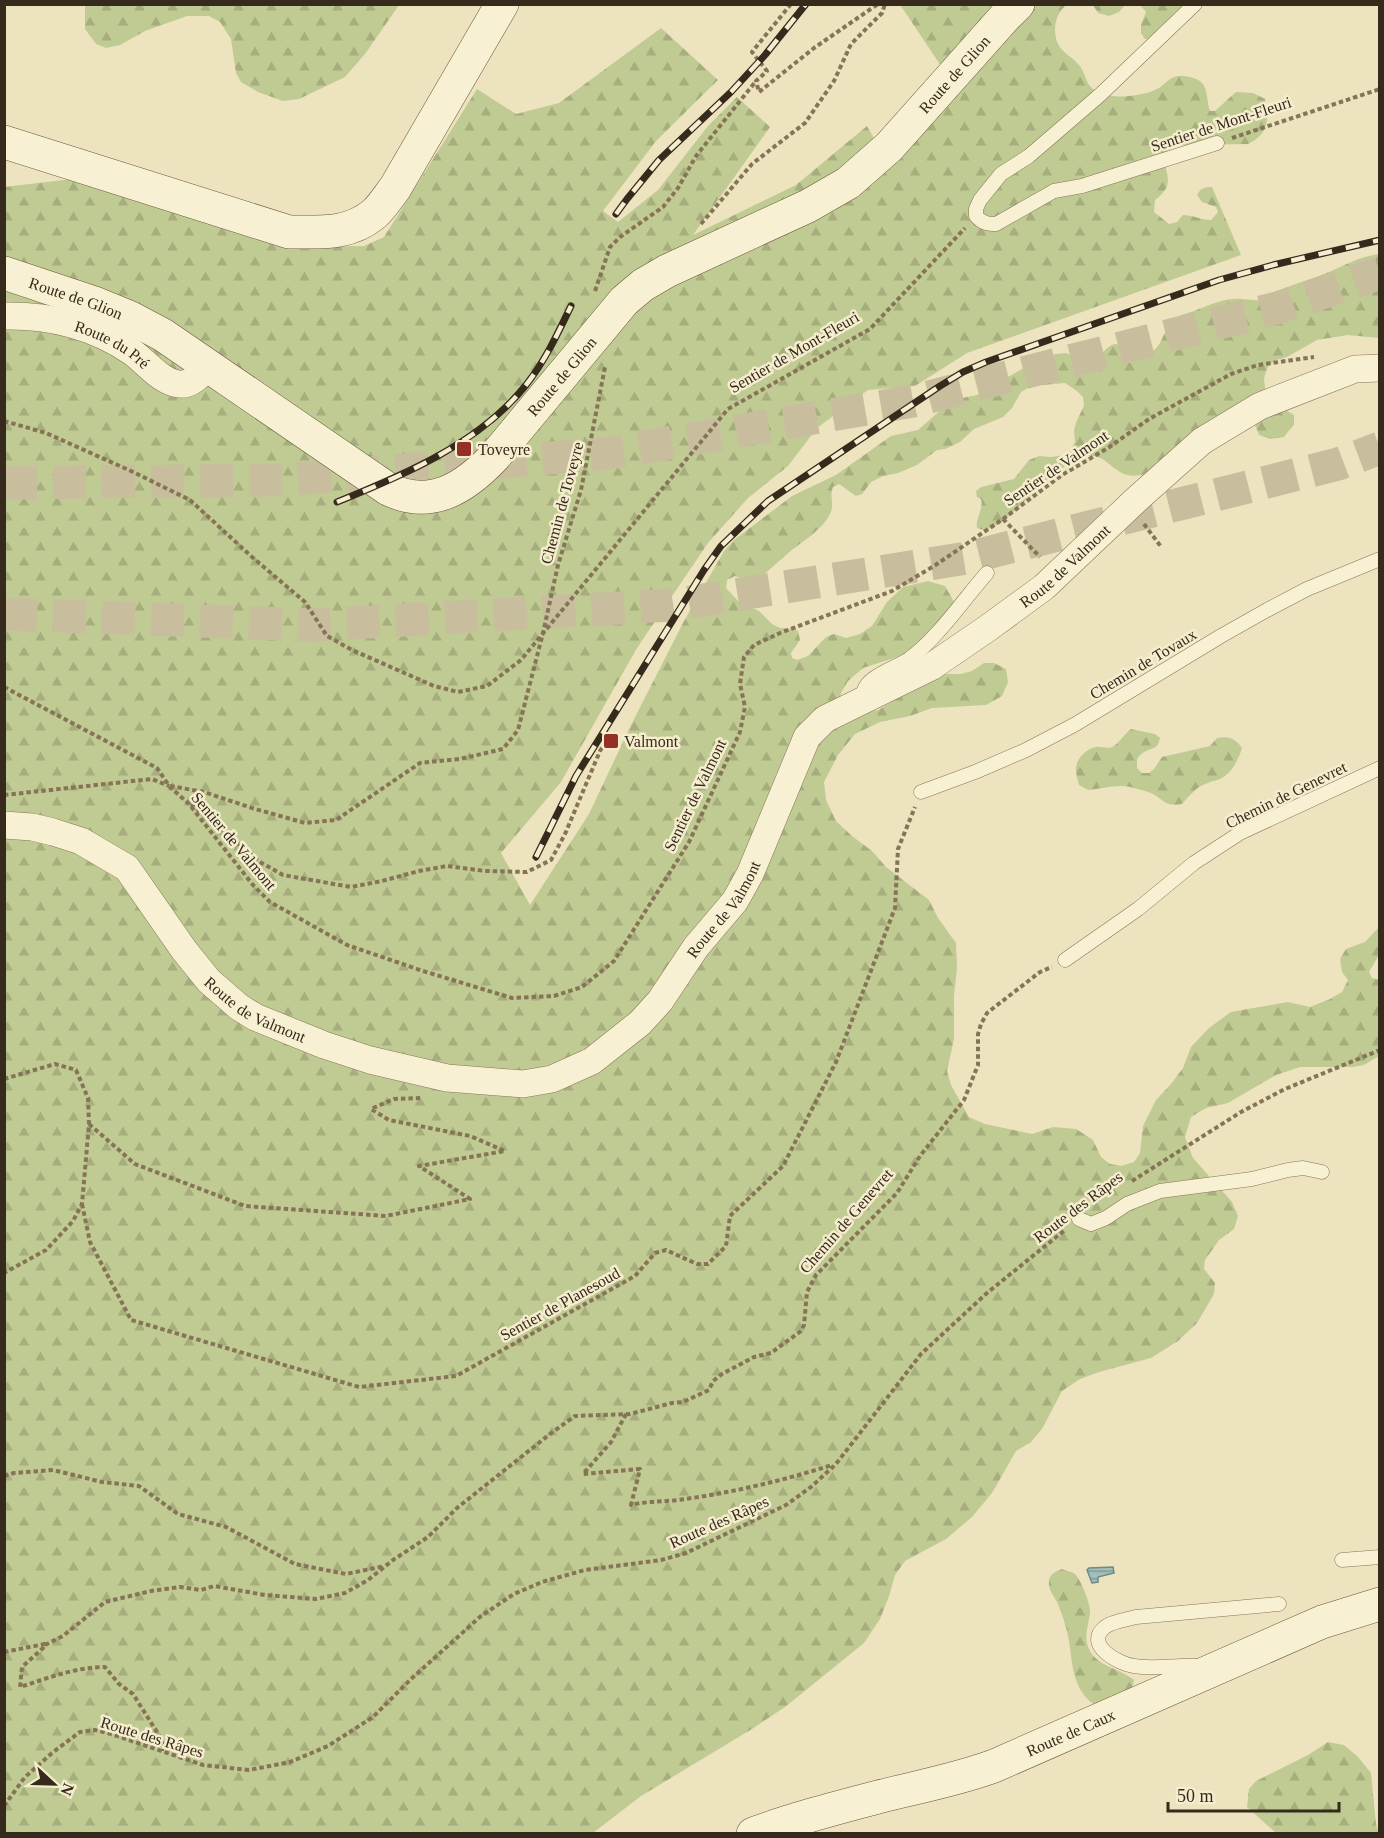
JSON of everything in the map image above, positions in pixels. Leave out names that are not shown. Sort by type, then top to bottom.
[{"type":"street","points":[[4,142],[289,232],[328,232],[353,228],[375,213],[395,188],[502,4]]},
{"type":"street","name":"Route de Glion","points":[[4,273],[59,290],[131,318],[163,336],[388,489],[401,495],[417,498],[432,497],[462,485],[482,470],[601,326],[624,300],[643,285],[667,271],[808,206],[848,183],[889,147],[1018,4]]},
{"type":"street","name":"Route du Pré","points":[[4,316],[50,319],[93,331],[118,343],[166,378],[178,384],[191,382],[208,366]]},
{"type":"street","name":"Route de Valmont","points":[[4,825],[32,827],[81,841],[127,868],[184,950],[209,981],[239,1007],[255,1017],[324,1045],[404,1069],[447,1078],[523,1084],[552,1079],[592,1061],[640,1023],[660,1001],[696,947],[735,901],[766,839],[807,736],[825,719],[931,667],[1044,588],[1137,499],[1202,441],[1260,406],[1355,369],[1380,368]]},
{"type":"street","name":"Route de Caux","points":[[753,1833],[855,1803],[976,1773],[1032,1751],[1322,1622],[1380,1604]]},
{"type":"lane","points":[[976,216],[980,200],[1001,174],[1029,156],[1101,94],[1195,4]]},
{"type":"lane","name":"Sentier de Mont-Fleuri","points":[[976,216],[981,222],[996,224],[1054,191],[1082,186],[1217,143]]},
{"type":"lane","name":"Chemin de Tovaux","points":[[921,792],[975,772],[1035,745],[1074,725],[1267,610],[1307,589],[1380,559]]},
{"type":"lane","points":[[863,700],[862,694],[872,678],[899,666],[918,652],[987,573]]},
{"type":"lane","name":"Chemin de Genevret","points":[[1065,960],[1138,909],[1194,863],[1240,833],[1380,768]]},
{"type":"lane","points":[[1078,1219],[1091,1224],[1106,1218],[1127,1204],[1161,1191],[1252,1179],[1303,1168],[1322,1172]]},
{"type":"lane","points":[[1342,1560],[1380,1557]]},
{"type":"lane","points":[[1208,1672],[1206,1666],[1143,1667],[1122,1663],[1113,1659],[1102,1649],[1098,1641],[1100,1634],[1104,1628],[1114,1623],[1136,1617],[1279,1604]]},
{"type":"path","points":[[601,326],[594,304],[595,291],[610,248],[620,237],[663,207],[678,188],[696,156],[767,70],[752,52],[791,4]]},
{"type":"path","points":[[756,81],[759,92],[814,48],[878,4]]},
{"type":"path","points":[[695,231],[752,164],[805,123],[834,81],[850,44],[882,13],[885,4]]},
{"type":"path","name":"Sentier de Mont-Fleuri","points":[[1217,143],[1380,88]]},
{"type":"path","name":"Sentier de Mont-Fleuri","points":[[4,421],[46,433],[190,500],[305,602],[327,636],[352,650],[434,686],[458,692],[487,687],[521,660],[728,409],[870,329],[976,216]]},
{"type":"path","name":"Sentier de Valmont","points":[[4,687],[157,768],[170,786],[189,804],[253,885],[270,902],[347,945],[423,971],[512,998],[554,996],[582,987],[614,961],[689,842],[740,732],[745,707],[740,684],[744,657],[754,645],[892,591],[934,566],[1062,475],[1108,448],[1149,419],[1231,374],[1258,364],[1320,356]]},
{"type":"path","name":"Chemin de Toveyre","points":[[4,795],[152,779],[170,786],[204,792],[305,823],[336,820],[420,763],[460,759],[503,749],[518,730],[558,565],[581,490],[604,378]]},
{"type":"path","points":[[1003,519],[1044,561]]},
{"type":"path","points":[[170,786],[260,862],[283,875],[351,887],[447,866],[485,871],[527,872],[551,860],[566,834],[605,740]]},
{"type":"path","name":"Sentier de Planesoud","points":[[82,1204],[90,1242],[131,1320],[359,1387],[456,1376],[635,1276],[655,1253],[666,1250],[697,1264],[708,1264],[726,1246],[730,1216],[783,1166],[836,1062],[895,908],[898,849],[921,792]]},
{"type":"path","name":"Chemin de Genevret","points":[[45,1645],[63,1636],[105,1602],[180,1587],[201,1590],[214,1586],[265,1595],[316,1599],[345,1593],[368,1581],[385,1566],[428,1538],[457,1508],[575,1416],[626,1414],[683,1402],[709,1389],[713,1381],[722,1374],[754,1357],[771,1353],[801,1331],[804,1325],[807,1292],[816,1275],[897,1193],[920,1156],[964,1100],[978,1065],[978,1034],[987,1013],[1040,972],[1065,960]]},
{"type":"path","name":"Route des Râpes","points":[[1130,1182],[1241,1112],[1285,1089],[1380,1050]]},
{"type":"path","points":[[4,1080],[55,1064],[76,1070],[88,1098],[89,1124],[82,1204],[73,1221],[46,1250],[4,1273]]},
{"type":"path","points":[[89,1124],[135,1164],[245,1206],[386,1216],[470,1199],[418,1166],[504,1151],[470,1136],[389,1120],[371,1109],[394,1099],[429,1098]]},
{"type":"path","name":"Route des Râpes","points":[[4,1806],[25,1777],[52,1752],[80,1732],[95,1730],[103,1732],[203,1766],[249,1770],[290,1762],[328,1746],[373,1717],[481,1616],[514,1594],[542,1582],[585,1570],[661,1560],[686,1553],[786,1505],[836,1464],[921,1354],[987,1293],[1078,1219]]},
{"type":"path","points":[[626,1414],[611,1442],[583,1474],[640,1469],[632,1504],[676,1500],[739,1489],[836,1464]]},
{"type":"path","points":[[4,1476],[53,1470],[102,1482],[139,1486],[178,1514],[226,1527],[295,1564],[346,1574],[385,1566]]},
{"type":"path","points":[[45,1645],[22,1667],[20,1687],[59,1674],[93,1667],[105,1667],[119,1684],[133,1694],[162,1740],[162,1752]]},
{"type":"path","points":[[4,1652],[45,1645]]},
{"type":"green space","points":[[85,5],[399,5],[365,54],[345,77],[299,99],[283,101],[258,92],[241,82],[236,73],[231,39],[220,22],[209,16],[187,16],[145,31],[120,45],[106,48],[96,44],[85,29]]},
{"type":"green space","points":[[902,5],[1066,5],[1055,24],[1058,43],[1062,50],[1079,65],[1091,87],[1099,93],[1116,96],[1144,94],[1159,88],[1176,76],[1182,76],[1194,78],[1203,84],[1210,111],[1215,111],[1236,92],[1253,93],[1265,99],[1267,119],[1264,131],[1248,144],[1172,146],[1165,153],[1168,183],[1162,194],[1155,200],[1154,212],[1169,224],[1177,222],[1183,215],[1211,220],[1218,212],[1216,207],[1202,202],[1197,195],[1203,188],[1212,187],[1241,255],[967,353],[915,386],[868,390],[817,428],[788,466],[748,498],[708,543],[637,648],[561,782],[501,853],[530,905],[589,814],[684,621],[724,551],[734,540],[792,496],[836,475],[891,436],[918,430],[952,400],[977,395],[1041,358],[1066,353],[1080,365],[1089,368],[1105,350],[1116,344],[1145,355],[1159,345],[1169,325],[1179,316],[1228,300],[1265,299],[1292,285],[1379,254],[1379,338],[1348,335],[1317,340],[1268,366],[1264,378],[1265,388],[1276,404],[1294,415],[1294,424],[1284,437],[1270,439],[1259,435],[1255,425],[1250,421],[1154,472],[1137,475],[1127,475],[1100,458],[1087,456],[1057,472],[1001,522],[984,530],[977,528],[982,503],[976,491],[981,487],[1014,479],[1029,460],[1039,456],[1065,455],[1075,442],[1074,430],[1084,406],[1083,397],[1065,383],[1031,386],[1021,392],[1012,408],[1003,417],[974,429],[960,442],[937,450],[917,465],[871,482],[862,494],[856,496],[839,484],[833,487],[831,511],[815,532],[757,579],[752,582],[735,576],[727,580],[726,588],[739,602],[759,611],[772,624],[798,631],[800,640],[791,653],[792,658],[797,660],[808,656],[826,637],[834,634],[846,638],[860,634],[872,626],[887,602],[903,587],[928,581],[945,586],[957,607],[952,627],[935,640],[894,658],[863,668],[848,681],[840,700],[864,712],[878,710],[920,684],[945,674],[972,671],[984,663],[994,663],[1006,669],[1008,682],[1002,696],[986,705],[932,708],[910,716],[880,722],[855,734],[838,755],[824,782],[826,800],[836,821],[872,851],[886,867],[929,900],[938,918],[956,943],[954,1039],[947,1071],[951,1085],[969,1117],[985,1124],[1032,1134],[1053,1127],[1076,1129],[1093,1140],[1101,1157],[1110,1164],[1121,1166],[1134,1162],[1140,1153],[1143,1126],[1156,1100],[1183,1068],[1191,1047],[1209,1028],[1231,1012],[1288,1002],[1310,1007],[1342,992],[1348,980],[1342,972],[1340,959],[1346,949],[1365,942],[1379,927],[1379,955],[1369,972],[1372,978],[1379,980],[1379,1056],[1364,1065],[1353,1067],[1300,1067],[1276,1075],[1228,1103],[1206,1108],[1191,1117],[1185,1137],[1193,1158],[1232,1202],[1238,1216],[1234,1229],[1219,1240],[1205,1260],[1204,1269],[1215,1283],[1214,1294],[1197,1323],[1178,1341],[1151,1358],[1080,1379],[1062,1391],[1042,1429],[1031,1442],[1016,1451],[992,1493],[972,1517],[946,1539],[905,1561],[895,1575],[880,1619],[864,1643],[785,1707],[641,1796],[593,1833],[5,1833],[4,187],[72,179],[291,247],[364,246],[384,237],[477,89],[516,114],[559,103],[661,28],[718,80],[656,141],[603,211],[618,222],[658,190],[708,126],[737,97],[770,127],[693,235],[796,185],[867,126],[876,142],[941,66]]},
{"type":"green space","points":[[1093,5],[1125,5],[1119,12],[1109,16],[1098,13]]},
{"type":"green space","points":[[1140,5],[1190,5],[1175,12],[1172,16],[1173,30],[1152,39],[1145,39],[1141,33],[1141,25],[1146,12]]},
{"type":"green space","points":[[1131,729],[1155,734],[1160,738],[1156,746],[1144,752],[1137,759],[1137,768],[1142,773],[1149,773],[1154,769],[1162,757],[1210,746],[1217,738],[1231,738],[1242,748],[1236,763],[1228,773],[1221,779],[1200,786],[1182,804],[1169,804],[1151,793],[1125,786],[1088,790],[1079,785],[1076,767],[1082,756],[1092,748],[1114,746]]},
{"type":"green space","points":[[1062,1569],[1075,1574],[1087,1598],[1090,1612],[1086,1640],[1092,1655],[1134,1680],[1131,1694],[1100,1708],[1082,1692],[1077,1681],[1065,1624],[1049,1587],[1050,1576]]},
{"type":"green space","points":[[1328,1742],[1344,1745],[1371,1773],[1379,1833],[1276,1833],[1247,1807],[1249,1789],[1256,1781],[1308,1755]]},
{"type":"water","points":[[1113,1567],[1114,1573],[1098,1577],[1098,1582],[1092,1583],[1087,1570],[1089,1568]]},
{"type":"tunnel","points":[[4,483],[284,480],[610,453],[913,401],[1277,308],[1380,273]]},
{"type":"tunnel","points":[[4,614],[315,625],[672,605],[967,558],[1338,464],[1380,448]]},
{"type":"railway","points":[[616,214],[659,160],[731,92],[765,55],[806,4]]},
{"type":"railway","points":[[536,857],[576,776],[704,570],[721,546],[768,501],[940,386],[986,362],[1219,280],[1380,240]]},
{"type":"railway","points":[[337,502],[439,455],[486,424],[507,406],[533,376],[551,347],[571,306]]},
{"type":"place","name":"Toveyre","points":[[464,449]]},
{"type":"place","name":"Valmont","points":[[611,741]]}]
